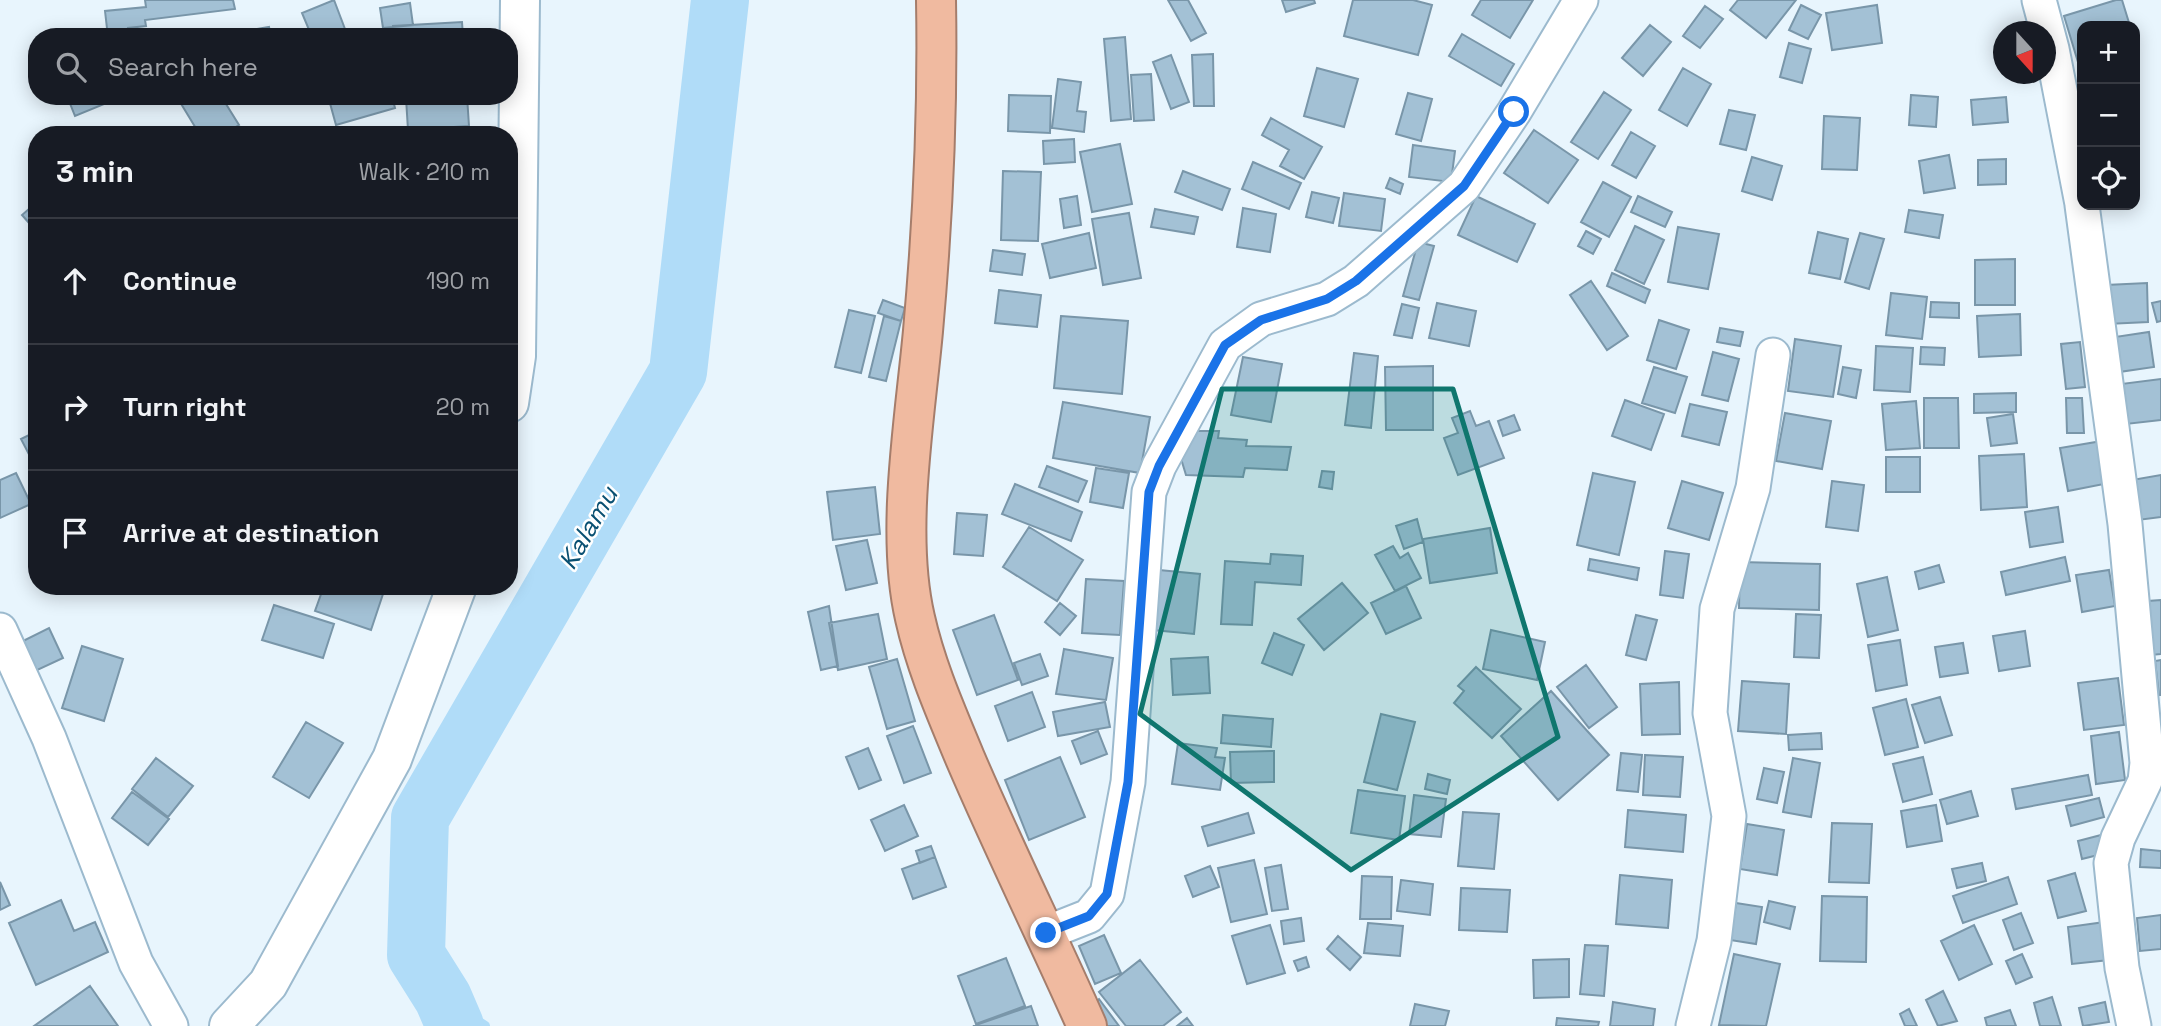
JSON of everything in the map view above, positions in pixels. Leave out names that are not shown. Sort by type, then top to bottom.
[{"type":"highway","points":[[936,0],[935,196],[910,481],[907,553],[914,616],[931,677],[1008,859],[1046,933],[1087,1026]]},
{"type":"main road","points":[[518,178],[520,0]]},
{"type":"main road","points":[[229,1026],[268,984],[392,759],[454,595]]},
{"type":"street","points":[[1046,933],[1089,916],[1107,894],[1128,782],[1149,492],[1159,466],[1225,345],[1261,320],[1327,299],[1356,281],[1464,186],[1514,112],[1581,0]]},
{"type":"street","points":[[2039,0],[2052,49],[2077,179]]},
{"type":"street","points":[[2083,210],[2125,524],[2147,763],[2145,781],[2118,838],[2111,863],[2122,968],[2134,1026]]},
{"type":"street","points":[[1693,1026],[1714,941],[1729,816],[1710,713],[1717,610],[1753,488],[1773,355]]},
{"type":"street","points":[[0,630],[49,738],[136,963],[171,1026]]},
{"type":"street","points":[[259,1026],[268,984]]},
{"type":"highlighted area","points":[[1222,389],[1453,389],[1558,737],[1351,870],[1140,714]]},
{"type":"building","points":[[145,0],[233,0],[235,9],[145,20],[146,26],[107,28],[105,11],[146,7]]},
{"type":"building","points":[[334,0],[345,28],[308,28],[302,13]]},
{"type":"building","points":[[1168,0],[1188,0],[1206,33],[1191,41]]},
{"type":"building","points":[[1282,0],[1314,0],[1315,3],[1286,12]]},
{"type":"building","points":[[1353,0],[1413,0],[1432,5],[1418,55],[1344,36]]},
{"type":"building","points":[[1481,0],[1533,0],[1510,38],[1472,15]]},
{"type":"building","points":[[1738,0],[1796,0],[1766,38],[1730,10]]},
{"type":"building","points":[[2122,0],[2128,21],[2077,21],[2077,59],[2064,16]]},
{"type":"building","points":[[410,3],[413,25],[383,28],[380,8]]},
{"type":"building","points":[[1801,5],[1821,15],[1808,39],[1789,30]]},
{"type":"building","points":[[1877,5],[1882,43],[1832,50],[1826,13]]},
{"type":"building","points":[[1705,6],[1723,19],[1700,48],[1683,36]]},
{"type":"building","points":[[462,22],[462,28],[393,28]]},
{"type":"building","points":[[1650,25],[1671,42],[1643,76],[1622,58]]},
{"type":"building","points":[[1462,34],[1514,64],[1501,86],[1449,56]]},
{"type":"building","points":[[1125,37],[1131,119],[1111,121],[1104,39]]},
{"type":"building","points":[[1789,43],[1811,49],[1802,83],[1780,77]]},
{"type":"building","points":[[1213,54],[1214,106],[1194,106],[1192,55]]},
{"type":"building","points":[[1171,55],[1189,102],[1171,109],[1153,62]]},
{"type":"building","points":[[1317,68],[1358,79],[1344,127],[1304,116]]},
{"type":"building","points":[[1683,68],[1711,84],[1687,126],[1659,110]]},
{"type":"building","points":[[1151,74],[1154,120],[1134,121],[1131,75]]},
{"type":"building","points":[[1058,79],[1081,82],[1077,111],[1086,112],[1084,132],[1052,128]]},
{"type":"building","points":[[1604,92],[1631,110],[1598,159],[1571,142]]},
{"type":"building","points":[[1408,93],[1432,99],[1421,141],[1396,134]]},
{"type":"building","points":[[1009,95],[1051,96],[1050,133],[1008,131]]},
{"type":"building","points":[[1911,95],[1938,97],[1936,127],[1909,125]]},
{"type":"building","points":[[2006,97],[2008,122],[1973,125],[1971,100]]},
{"type":"building","points":[[71,105],[102,105],[75,116]]},
{"type":"building","points":[[182,105],[227,105],[239,125],[237,126],[195,126]]},
{"type":"building","points":[[330,105],[394,105],[395,108],[336,125]]},
{"type":"building","points":[[406,105],[468,105],[469,126],[408,126]]},
{"type":"building","points":[[1729,110],[1755,115],[1746,150],[1720,144]]},
{"type":"building","points":[[1824,116],[1860,118],[1857,170],[1822,169]]},
{"type":"building","points":[[1271,118],[1322,147],[1304,179],[1280,166],[1289,150],[1262,135]]},
{"type":"building","points":[[1534,130],[1578,160],[1548,203],[1504,173]]},
{"type":"building","points":[[1631,132],[1655,146],[1636,178],[1612,165]]},
{"type":"building","points":[[1074,139],[1075,162],[1044,164],[1043,141]]},
{"type":"building","points":[[1120,144],[1132,204],[1092,212],[1080,152]]},
{"type":"building","points":[[1413,145],[1455,151],[1451,182],[1409,177]]},
{"type":"building","points":[[1949,155],[1955,188],[1924,193],[1919,161]]},
{"type":"building","points":[[1752,157],[1782,166],[1772,200],[1742,191]]},
{"type":"building","points":[[2006,159],[2006,184],[1978,185],[1978,160]]},
{"type":"building","points":[[1253,162],[1301,183],[1289,209],[1242,189]]},
{"type":"building","points":[[1003,171],[1041,172],[1038,241],[1001,240]]},
{"type":"building","points":[[1183,171],[1230,189],[1222,210],[1175,192]]},
{"type":"building","points":[[1390,178],[1403,184],[1400,194],[1386,188]]},
{"type":"building","points":[[1603,182],[1631,197],[1609,237],[1581,222]]},
{"type":"building","points":[[1312,192],[1339,198],[1333,223],[1306,217]]},
{"type":"building","points":[[1344,193],[1385,199],[1381,231],[1339,226]]},
{"type":"building","points":[[1077,196],[1081,225],[1064,228],[1060,199]]},
{"type":"building","points":[[1476,196],[1535,224],[1517,262],[1458,235]]},
{"type":"building","points":[[1638,196],[1672,212],[1665,227],[1631,212]]},
{"type":"building","points":[[1243,208],[1276,214],[1270,252],[1237,247]]},
{"type":"building","points":[[1155,209],[1198,217],[1194,234],[1151,227]]},
{"type":"building","points":[[28,210],[28,222],[22,215]]},
{"type":"building","points":[[1909,210],[1943,215],[1939,238],[1905,232]]},
{"type":"building","points":[[1129,213],[1141,278],[1103,285],[1092,219]]},
{"type":"building","points":[[1635,226],[1664,240],[1644,284],[1615,270]]},
{"type":"building","points":[[1678,227],[1719,234],[1708,289],[1668,282]]},
{"type":"building","points":[[1586,231],[1601,239],[1593,254],[1578,246]]},
{"type":"building","points":[[1818,232],[1848,239],[1840,279],[1809,273]]},
{"type":"building","points":[[1089,233],[1096,268],[1050,278],[1042,244]]},
{"type":"building","points":[[1860,233],[1884,239],[1869,289],[1845,282]]},
{"type":"building","points":[[1418,242],[1434,246],[1419,300],[1403,296]]},
{"type":"building","points":[[993,250],[1025,254],[1022,275],[990,271]]},
{"type":"building","points":[[2015,259],[2015,305],[1975,305],[1975,260]]},
{"type":"building","points":[[1612,273],[1650,290],[1645,303],[1607,286]]},
{"type":"building","points":[[1591,281],[1628,336],[1607,350],[1570,295]]},
{"type":"building","points":[[2147,283],[2148,322],[2107,324],[2106,285]]},
{"type":"building","points":[[999,290],[1041,295],[1037,327],[995,323]]},
{"type":"building","points":[[1891,293],[1927,297],[1922,339],[1886,335]]},
{"type":"building","points":[[883,300],[905,308],[901,321],[878,313]]},
{"type":"building","points":[[2161,301],[2161,321],[2157,322],[2152,303]]},
{"type":"building","points":[[1931,302],[1959,303],[1959,318],[1930,317]]},
{"type":"building","points":[[1437,303],[1476,311],[1469,346],[1429,338]]},
{"type":"building","points":[[1402,304],[1419,308],[1412,338],[1394,335]]},
{"type":"building","points":[[849,310],[875,316],[861,373],[835,367]]},
{"type":"building","points":[[2020,314],[2021,355],[1979,357],[1977,316]]},
{"type":"building","points":[[884,316],[901,321],[886,381],[869,377]]},
{"type":"building","points":[[1061,316],[1128,321],[1122,394],[1054,388]]},
{"type":"building","points":[[1659,320],[1689,330],[1676,369],[1647,360]]},
{"type":"building","points":[[1720,328],[1743,332],[1740,346],[1717,342]]},
{"type":"building","points":[[2149,332],[2154,367],[2119,372],[2115,337]]},
{"type":"building","points":[[1795,339],[1841,346],[1833,397],[1788,391]]},
{"type":"building","points":[[2080,342],[2085,387],[2066,389],[2061,344]]},
{"type":"building","points":[[1876,346],[1913,348],[1910,392],[1874,390]]},
{"type":"building","points":[[1921,347],[1945,348],[1944,365],[1920,364]]},
{"type":"building","points":[[1713,352],[1739,359],[1728,401],[1702,395]]},
{"type":"building","points":[[1354,353],[1378,356],[1371,428],[1345,425]]},
{"type":"building","points":[[1243,357],[1282,364],[1271,422],[1231,415]]},
{"type":"building","points":[[1433,366],[1433,430],[1386,430],[1385,367]]},
{"type":"building","points":[[1654,367],[1687,377],[1675,413],[1642,403]]},
{"type":"building","points":[[1843,367],[1861,370],[1856,398],[1838,394]]},
{"type":"building","points":[[2161,379],[2161,420],[2126,424],[2121,384]]},
{"type":"building","points":[[2016,393],[2016,412],[1974,413],[1974,394]]},
{"type":"building","points":[[1924,398],[1958,398],[1959,448],[1924,448]]},
{"type":"building","points":[[2066,398],[2082,398],[2084,433],[2067,433]]},
{"type":"building","points":[[1625,400],[1664,414],[1651,450],[1612,436]]},
{"type":"building","points":[[1916,401],[1920,448],[1886,450],[1882,404]]},
{"type":"building","points":[[1063,402],[1150,417],[1140,473],[1053,458]]},
{"type":"building","points":[[1690,404],[1727,412],[1719,445],[1682,436]]},
{"type":"building","points":[[1470,411],[1476,426],[1489,421],[1504,458],[1458,475],[1444,438],[1458,433],[1452,418]]},
{"type":"building","points":[[1785,413],[1831,421],[1822,469],[1776,461]]},
{"type":"building","points":[[2013,414],[2017,443],[1991,446],[1987,418]]},
{"type":"building","points":[[1514,415],[1520,430],[1503,436],[1498,421]]},
{"type":"building","points":[[1194,431],[1219,431],[1218,438],[1247,440],[1246,446],[1291,447],[1287,470],[1245,468],[1243,477],[1186,475],[1179,452]]},
{"type":"building","points":[[28,436],[28,452],[21,439]]},
{"type":"building","points":[[2102,441],[2109,483],[2068,491],[2060,448]]},
{"type":"building","points":[[2024,454],[2027,507],[1981,510],[1979,456]]},
{"type":"building","points":[[1886,457],[1920,457],[1920,492],[1886,492]]},
{"type":"building","points":[[1047,466],[1087,481],[1078,502],[1039,487]]},
{"type":"building","points":[[1096,468],[1129,473],[1123,508],[1090,502]]},
{"type":"building","points":[[1322,471],[1334,472],[1332,489],[1319,487]]},
{"type":"building","points":[[16,473],[28,498],[28,505],[0,518],[0,480]]},
{"type":"building","points":[[1593,473],[1635,482],[1619,555],[1577,545]]},
{"type":"building","points":[[2161,475],[2161,517],[2138,520],[2132,480]]},
{"type":"building","points":[[1682,481],[1723,493],[1709,540],[1668,528]]},
{"type":"building","points":[[1832,481],[1864,485],[1858,531],[1826,527]]},
{"type":"building","points":[[1015,484],[1082,512],[1071,541],[1002,514]]},
{"type":"building","points":[[875,487],[880,534],[833,540],[827,492]]},
{"type":"building","points":[[2058,507],[2063,542],[2030,547],[2025,512]]},
{"type":"building","points":[[957,513],[987,515],[983,556],[954,554]]},
{"type":"building","points":[[1417,519],[1423,542],[1404,549],[1396,526]]},
{"type":"building","points":[[1029,527],[1083,560],[1057,601],[1003,567]]},
{"type":"building","points":[[1490,528],[1497,573],[1430,583],[1423,539]]},
{"type":"building","points":[[867,540],[877,583],[846,590],[836,546]]},
{"type":"building","points":[[1393,546],[1400,558],[1408,553],[1421,578],[1395,591],[1375,555]]},
{"type":"building","points":[[1665,551],[1689,554],[1683,598],[1660,595]]},
{"type":"building","points":[[1271,554],[1303,556],[1301,585],[1255,582],[1252,625],[1221,624],[1225,561],[1270,564]]},
{"type":"building","points":[[2065,557],[2070,581],[2006,595],[2001,572]]},
{"type":"building","points":[[1590,559],[1639,568],[1637,580],[1588,570]]},
{"type":"building","points":[[1740,562],[1820,564],[1819,610],[1739,608]]},
{"type":"building","points":[[1939,565],[1944,582],[1919,589],[1915,572]]},
{"type":"building","points":[[1159,570],[1200,574],[1194,634],[1153,630]]},
{"type":"building","points":[[2109,570],[2115,606],[2082,612],[2076,575]]},
{"type":"building","points":[[1887,577],[1898,630],[1868,637],[1857,584]]},
{"type":"building","points":[[1086,579],[1124,581],[1120,635],[1082,633]]},
{"type":"building","points":[[1342,583],[1368,613],[1324,650],[1298,619]]},
{"type":"building","points":[[1406,586],[1421,618],[1386,634],[1371,603]]},
{"type":"building","points":[[321,595],[383,595],[371,630],[315,611]]},
{"type":"building","points":[[2161,600],[2161,654],[2151,655],[2148,601]]},
{"type":"building","points":[[1060,603],[1076,616],[1060,635],[1045,622]]},
{"type":"building","points":[[274,605],[334,624],[323,658],[262,640]]},
{"type":"building","points":[[829,606],[838,666],[821,670],[808,612]]},
{"type":"building","points":[[878,614],[887,659],[838,670],[829,623]]},
{"type":"building","points":[[1796,614],[1821,615],[1819,658],[1794,657]]},
{"type":"building","points":[[994,615],[1018,680],[977,695],[953,630]]},
{"type":"building","points":[[1636,615],[1657,620],[1646,660],[1626,655]]},
{"type":"building","points":[[49,628],[63,658],[33,672],[19,643]]},
{"type":"building","points":[[1491,630],[1545,642],[1537,680],[1483,669]]},
{"type":"building","points":[[2025,631],[2030,666],[1999,671],[1993,636]]},
{"type":"building","points":[[1274,633],[1304,645],[1292,675],[1262,663]]},
{"type":"building","points":[[1900,640],[1907,685],[1876,691],[1868,645]]},
{"type":"building","points":[[1963,643],[1968,673],[1940,677],[1935,647]]},
{"type":"building","points":[[82,646],[123,659],[104,721],[62,708]]},
{"type":"building","points":[[1064,649],[1113,658],[1106,700],[1056,694]]},
{"type":"building","points":[[1040,654],[1048,676],[1022,685],[1014,663]]},
{"type":"building","points":[[1208,657],[1210,693],[1173,695],[1171,659]]},
{"type":"building","points":[[897,659],[915,721],[887,729],[869,667]]},
{"type":"building","points":[[2161,660],[2161,695],[2159,695],[2155,661]]},
{"type":"building","points":[[1586,665],[1617,707],[1589,728],[1557,687]]},
{"type":"building","points":[[1476,667],[1521,709],[1492,738],[1454,703],[1464,691],[1458,686]]},
{"type":"building","points":[[2118,678],[2124,725],[2084,730],[2078,683]]},
{"type":"building","points":[[1742,681],[1789,684],[1786,734],[1738,731]]},
{"type":"building","points":[[1679,682],[1680,734],[1642,735],[1640,684]]},
{"type":"building","points":[[1551,691],[1609,755],[1558,800],[1501,736]]},
{"type":"building","points":[[1032,692],[1045,727],[1008,741],[995,706]]},
{"type":"building","points":[[1940,697],[1952,735],[1925,743],[1912,705]]},
{"type":"building","points":[[1906,699],[1918,747],[1885,755],[1873,708]]},
{"type":"building","points":[[1105,702],[1110,727],[1058,736],[1053,712]]},
{"type":"building","points":[[1381,714],[1415,722],[1397,790],[1364,782]]},
{"type":"building","points":[[1223,715],[1273,719],[1271,747],[1221,743]]},
{"type":"building","points":[[306,722],[343,743],[309,798],[273,777]]},
{"type":"building","points":[[913,726],[931,773],[904,783],[887,736]]},
{"type":"building","points":[[1098,731],[1107,754],[1081,764],[1072,741]]},
{"type":"building","points":[[2119,732],[2125,780],[2096,784],[2091,736]]},
{"type":"building","points":[[1821,733],[1822,749],[1789,750],[1788,735]]},
{"type":"building","points":[[1178,743],[1217,748],[1215,757],[1225,758],[1220,790],[1172,784]]},
{"type":"building","points":[[868,748],[881,780],[859,789],[846,757]]},
{"type":"building","points":[[1274,751],[1274,782],[1231,783],[1230,752]]},
{"type":"building","points":[[1621,753],[1642,755],[1638,792],[1617,790]]},
{"type":"building","points":[[1645,755],[1683,757],[1680,797],[1643,795]]},
{"type":"building","points":[[1060,757],[1085,817],[1029,840],[1005,780]]},
{"type":"building","points":[[1923,757],[1932,794],[1903,802],[1893,764]]},
{"type":"building","points":[[156,758],[193,786],[168,817],[132,789]]},
{"type":"building","points":[[1793,758],[1820,763],[1811,817],[1783,812]]},
{"type":"building","points":[[1764,768],[1784,772],[1777,803],[1757,799]]},
{"type":"building","points":[[1428,774],[1450,780],[1447,794],[1425,789]]},
{"type":"building","points":[[2088,775],[2092,795],[2016,809],[2012,789]]},
{"type":"building","points":[[1358,790],[1405,796],[1399,840],[1351,833]]},
{"type":"building","points":[[1971,791],[1978,816],[1947,824],[1940,800]]},
{"type":"building","points":[[132,792],[169,819],[148,845],[112,818]]},
{"type":"building","points":[[1414,795],[1446,799],[1441,837],[1409,834]]},
{"type":"building","points":[[2099,798],[2104,817],[2071,826],[2066,806]]},
{"type":"building","points":[[904,805],[918,836],[885,851],[871,820]]},
{"type":"building","points":[[1936,805],[1942,841],[1907,847],[1901,811]]},
{"type":"building","points":[[1628,810],[1686,815],[1683,852],[1625,847]]},
{"type":"building","points":[[1463,812],[1499,814],[1494,869],[1458,866]]},
{"type":"building","points":[[1248,813],[1254,833],[1208,846],[1202,827]]},
{"type":"building","points":[[1832,823],[1872,824],[1869,883],[1829,882]]},
{"type":"building","points":[[1747,824],[1784,830],[1777,875],[1740,869]]},
{"type":"building","points":[[2101,835],[2106,853],[2082,859],[2078,841]]},
{"type":"building","points":[[931,846],[935,857],[920,863],[916,851]]},
{"type":"building","points":[[2141,849],[2161,851],[2161,868],[2140,867]]},
{"type":"building","points":[[935,857],[946,887],[913,899],[902,869]]},
{"type":"building","points":[[1254,860],[1267,914],[1231,922],[1218,868]]},
{"type":"building","points":[[1982,863],[1986,881],[1957,888],[1952,869]]},
{"type":"building","points":[[1281,865],[1288,909],[1272,911],[1265,868]]},
{"type":"building","points":[[1210,866],[1219,887],[1193,897],[1185,876]]},
{"type":"building","points":[[2075,873],[2086,911],[2058,918],[2048,881]]},
{"type":"building","points":[[1620,875],[1672,880],[1668,928],[1616,924]]},
{"type":"building","points":[[1362,876],[1392,877],[1391,919],[1360,919]]},
{"type":"building","points":[[2008,877],[2017,904],[1963,923],[1953,896]]},
{"type":"building","points":[[1401,880],[1433,884],[1430,915],[1397,911]]},
{"type":"building","points":[[0,882],[10,905],[0,910]]},
{"type":"building","points":[[1461,888],[1510,890],[1507,932],[1459,930]]},
{"type":"building","points":[[1822,896],[1867,897],[1866,962],[1820,961]]},
{"type":"building","points":[[61,900],[74,931],[95,922],[108,952],[36,985],[9,923]]},
{"type":"building","points":[[1769,901],[1795,907],[1790,929],[1764,922]]},
{"type":"building","points":[[1736,903],[1762,907],[1756,944],[1730,940]]},
{"type":"building","points":[[2021,913],[2033,943],[2014,950],[2003,920]]},
{"type":"building","points":[[2161,915],[2161,949],[2140,951],[2137,918]]},
{"type":"building","points":[[1301,918],[1304,941],[1284,944],[1281,921]]},
{"type":"building","points":[[2105,922],[2109,960],[2072,964],[2068,927]]},
{"type":"building","points":[[1368,923],[1403,926],[1400,956],[1364,953]]},
{"type":"building","points":[[1270,925],[1285,973],[1247,984],[1232,936]]},
{"type":"building","points":[[1974,925],[1992,964],[1959,980],[1941,941]]},
{"type":"building","points":[[1104,935],[1121,973],[1095,984],[1079,946]]},
{"type":"building","points":[[1338,936],[1361,957],[1350,970],[1327,949]]},
{"type":"building","points":[[1585,945],[1608,946],[1604,996],[1580,994]]},
{"type":"building","points":[[1734,954],[1780,964],[1766,1026],[1719,1025]]},
{"type":"building","points":[[2022,954],[2032,977],[2016,984],[2006,961]]},
{"type":"building","points":[[1306,957],[1309,967],[1298,971],[1294,961]]},
{"type":"building","points":[[1006,958],[1025,1006],[976,1024],[958,976]]},
{"type":"building","points":[[1569,959],[1569,997],[1534,998],[1533,960]]},
{"type":"building","points":[[1140,960],[1181,1012],[1163,1026],[1126,1026],[1099,992]]},
{"type":"building","points":[[90,986],[118,1026],[34,1026]]},
{"type":"building","points":[[1943,991],[1957,1021],[1938,1026],[1926,1000]]},
{"type":"building","points":[[2052,997],[2061,1026],[2040,1026],[2034,1003]]},
{"type":"building","points":[[1099,999],[1119,1026],[1102,1026],[1088,1006]]},
{"type":"building","points":[[1613,1002],[1655,1009],[1653,1026],[1610,1026]]},
{"type":"building","points":[[2105,1002],[2109,1022],[2083,1026],[2079,1008]]},
{"type":"building","points":[[1415,1004],[1449,1011],[1445,1026],[1410,1026]]},
{"type":"building","points":[[1031,1006],[1038,1026],[973,1026]]},
{"type":"building","points":[[1909,1009],[1917,1026],[1905,1026],[1900,1014]]},
{"type":"building","points":[[2010,1010],[2016,1026],[1987,1026],[1985,1018]]},
{"type":"building","points":[[1187,1018],[1193,1026],[1177,1026]]},
{"type":"building","points":[[1557,1018],[1599,1022],[1598,1026],[1556,1026]]},
{"type":"waterway","name":"Kalamu","points":[[455,1026],[443,998],[416,955],[420,818],[678,372],[720,0]]},
{"type":"waterway","points":[[443,998],[485,1026]]},
{"type":"route","points":[[1046,933],[1089,916],[1107,894],[1128,782],[1149,492],[1159,466],[1225,345],[1261,320],[1327,299],[1356,281],[1464,186],[1514,112]]}]
